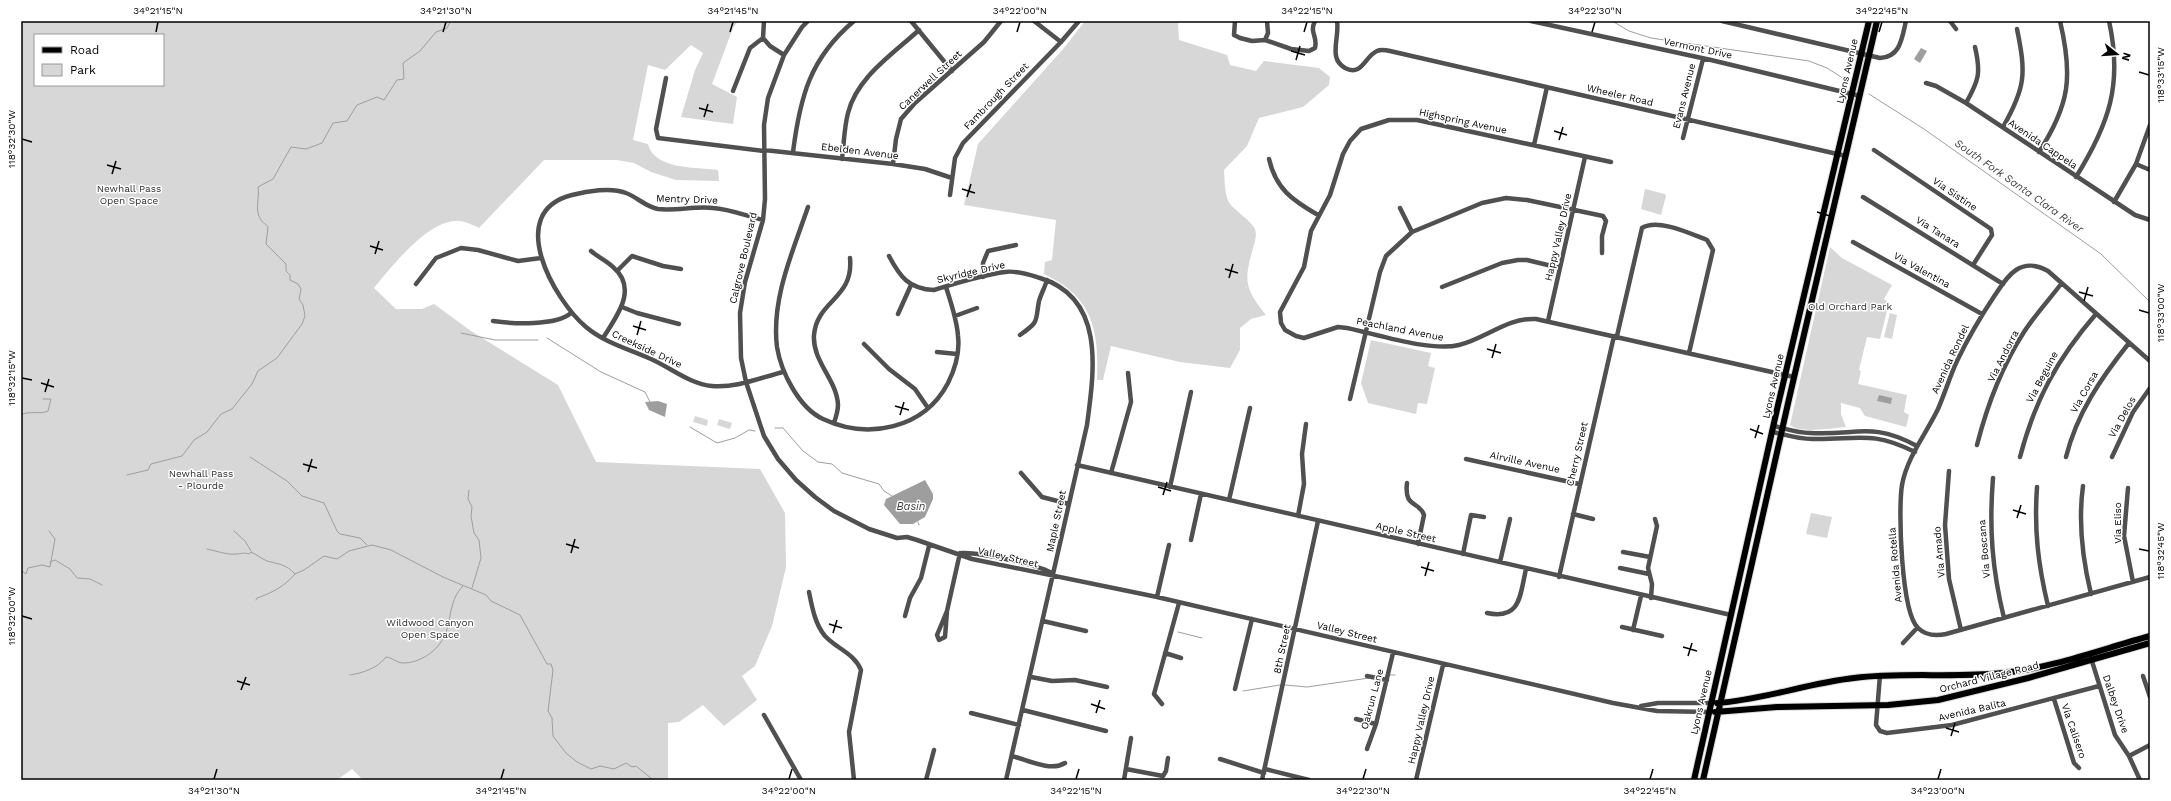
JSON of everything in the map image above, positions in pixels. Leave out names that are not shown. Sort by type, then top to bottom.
[{"type":"main road","name":"Lyons Avenue","points":[[1694,780],[1773,429],[1869,21]]},
{"type":"main road","name":"Lyons Avenue","points":[[1703,780],[1794,377],[1877,21]]},
{"type":"main road","points":[[1745,553],[1753,559]]},
{"type":"main road","name":"Orchard Village Road","points":[[1709,712],[1777,707],[1878,705],[1923,702],[1967,694],[2091,656],[2150,636]]},
{"type":"main road","name":"Orchard Village Road","points":[[1711,704],[1760,698],[1829,681],[1880,675],[1966,676],[2005,673],[2150,643]]},
{"type":"street","points":[[764,21],[763,38],[770,46],[784,56]]},
{"type":"street","name":"Calgrove Boulevard","points":[[808,21],[802,27],[784,56],[768,98],[764,125],[765,198],[763,220],[745,282],[740,313],[741,358],[746,382],[764,436],[778,459],[796,480],[834,511],[869,529],[897,538],[917,540],[929,546],[960,554]]},
{"type":"street","points":[[793,152],[798,116],[810,74],[826,49],[842,31],[854,21]]},
{"type":"street","points":[[911,21],[952,71]]},
{"type":"street","name":"Canerwell Street","points":[[893,164],[896,139],[901,119],[915,103],[984,42],[1001,21]]},
{"type":"street","points":[[1034,21],[1061,42]]},
{"type":"street","name":"Fambrough Street","points":[[950,196],[955,158],[963,143],[1061,42],[1079,21]]},
{"type":"street","points":[[1236,21],[1234,35],[1252,41],[1265,40],[1291,49],[1310,52],[1316,43],[1312,31],[1315,21]]},
{"type":"street","points":[[1265,40],[1268,33],[1267,21]]},
{"type":"street","name":"Wheeler Road","points":[[1337,21],[1335,50],[1340,65],[1349,70],[1358,70],[1366,64],[1372,54],[1379,50],[1390,51],[1688,121],[1846,156]]},
{"type":"street","name":"Vermont Drive","points":[[1531,21],[1860,96]]},
{"type":"street","points":[[1560,28],[1562,21]]},
{"type":"street","points":[[1722,21],[1861,54],[1884,57],[1894,53],[1901,42],[1906,21]]},
{"type":"street","points":[[1950,21],[1956,29]]},
{"type":"street","points":[[2039,152],[2054,128],[2067,89],[2067,48],[2060,21]]},
{"type":"street","points":[[2076,177],[2095,145],[2105,122],[2112,96],[2114,64],[2109,21]]},
{"type":"street","points":[[2003,127],[2015,106],[2023,79],[2024,62],[2017,29]]},
{"type":"street","points":[[842,158],[848,112],[858,93],[869,75],[919,30]]},
{"type":"street","points":[[733,91],[750,48],[763,38]]},
{"type":"street","points":[[1966,103],[1979,76],[1979,67],[1975,47]]},
{"type":"street","name":"Evans Avenue","points":[[1683,138],[1703,59]]},
{"type":"street","name":"Ebelden Avenue","points":[[666,78],[656,129],[658,138],[893,164],[925,169],[952,178]]},
{"type":"street","name":"Avenida Cappela","points":[[1926,83],[1936,86],[1966,103],[2114,202],[2135,215],[2150,220]]},
{"type":"street","points":[[1534,145],[1547,88]]},
{"type":"street","name":"Highspring Avenue","points":[[1318,215],[1330,195],[1343,154],[1350,141],[1361,129],[1382,122],[1402,118],[1611,162]]},
{"type":"street","points":[[2114,202],[2136,164],[2150,126]]},
{"type":"street","name":"Via Sistine","points":[[1874,150],[1991,229],[1992,235],[1973,265]]},
{"type":"street","name":"Happy Valley Drive","points":[[1548,321],[1585,157]]},
{"type":"street","points":[[1269,159],[1273,174],[1282,189],[1296,202],[1318,215]]},
{"type":"street","points":[[2136,164],[2150,170]]},
{"type":"street","name":"Mentry Drive","points":[[541,258],[538,235],[544,214],[558,200],[586,192],[619,191],[658,209],[719,208],[763,220]]},
{"type":"street","name":"Via Tanara","points":[[1863,197],[2003,284]]},
{"type":"street","points":[[1350,398],[1380,272],[1386,256],[1412,232],[1482,203],[1506,198],[1527,200],[1603,216],[1606,221],[1602,236],[1602,253]]},
{"type":"street","points":[[808,207],[792,252],[778,302],[777,347],[783,372],[794,391],[813,413],[822,419],[847,427],[866,430],[887,428],[907,423],[928,408],[942,395],[955,368],[959,337],[955,316],[946,287]]},
{"type":"street","points":[[1400,208],[1412,232]]},
{"type":"street","name":"Peachland Avenue","points":[[1318,215],[1311,230],[1304,267],[1280,312],[1281,322],[1290,333],[1304,338],[1338,328],[1444,347],[1464,344],[1523,319],[1548,321],[1794,377]]},
{"type":"street","name":"Cherry Street","points":[[1559,577],[1579,484],[1642,228],[1654,224],[1675,228],[1708,240],[1712,250],[1689,353]]},
{"type":"street","name":"Via Valentina","points":[[1853,242],[1982,314]]},
{"type":"street","points":[[982,277],[983,263],[988,251],[1016,245]]},
{"type":"street","points":[[416,284],[436,258],[462,248],[478,250],[518,261],[541,258]]},
{"type":"street","points":[[591,251],[617,271],[625,283],[625,301],[603,338]]},
{"type":"street","points":[[617,271],[632,256],[667,267],[681,269]]},
{"type":"street","name":"Skyridge Drive","points":[[889,256],[897,273],[911,285],[929,290],[1006,271],[1026,274],[1047,280]]},
{"type":"street","name":"Creekside Drive","points":[[541,258],[554,289],[571,312],[588,328],[603,338],[623,348],[650,358],[699,383],[721,387],[783,372]]},
{"type":"street","points":[[834,423],[838,407],[836,395],[817,354],[814,336],[816,325],[821,314],[841,292],[849,280],[851,272],[850,258]]},
{"type":"street","points":[[1442,287],[1502,263],[1518,260],[1527,260],[1560,268]]},
{"type":"street","name":"Avenida Rondel","points":[[1915,452],[1938,408],[1960,354],[1982,314],[2003,284],[2016,270],[2027,266],[2044,269],[2062,284]]},
{"type":"street","points":[[1020,335],[1031,328],[1038,318],[1039,301],[1047,280]]},
{"type":"street","name":"Maple Street","points":[[1006,780],[1031,677],[1087,424],[1092,384],[1091,333],[1086,317],[1077,304],[1064,291],[1047,280]]},
{"type":"street","points":[[2062,284],[2150,361]]},
{"type":"street","name":"Via Andorra","points":[[1977,445],[1985,416],[2002,372],[2024,333],[2062,284]]},
{"type":"street","points":[[898,314],[911,285]]},
{"type":"street","points":[[622,307],[637,313],[679,324]]},
{"type":"street","points":[[955,316],[977,308]]},
{"type":"street","points":[[493,321],[505,323],[554,321],[565,318],[571,312]]},
{"type":"street","name":"Via Beguine","points":[[2020,457],[2028,426],[2040,395],[2056,366],[2074,339],[2096,314]]},
{"type":"street","name":"Via Corsa","points":[[2066,457],[2075,429],[2091,394],[2108,369],[2129,343]]},
{"type":"street","points":[[864,344],[889,369],[915,390],[928,408]]},
{"type":"street","points":[[937,352],[957,354]]},
{"type":"street","points":[[1111,473],[1131,402],[1128,373]]},
{"type":"street","name":"Via Delos","points":[[2112,457],[2133,412],[2150,388]]},
{"type":"street","points":[[1170,487],[1191,392]]},
{"type":"street","points":[[1229,500],[1250,408]]},
{"type":"street","points":[[1298,516],[1304,484],[1302,454],[1306,424]]},
{"type":"street","points":[[1773,429],[1812,439],[1858,437],[1882,438],[1915,452]]},
{"type":"street","points":[[1782,431],[1812,433],[1877,431],[1898,436],[1917,446]]},
{"type":"street","name":"Avenida Rotella","points":[[1915,452],[1905,473],[1902,487],[1900,518],[1905,584],[1909,608],[1917,628]]},
{"type":"street","name":"Airville Avenue","points":[[1466,459],[1579,484]]},
{"type":"street","name":"Apple Street","points":[[1077,465],[1500,562],[1641,596],[1731,615]]},
{"type":"street","name":"Via Amado","points":[[1950,471],[1945,525],[1949,579],[1961,630]]},
{"type":"street","points":[[1021,473],[1042,497],[1069,504]]},
{"type":"street","name":"Via Boscana","points":[[1993,478],[1991,540],[1997,588],[2004,618]]},
{"type":"street","points":[[1408,483],[1406,494],[1407,497],[1413,505],[1423,511],[1424,515],[1418,544]]},
{"type":"street","points":[[2083,486],[2080,529],[2084,564],[2091,594]]},
{"type":"street","points":[[2037,487],[2035,521],[2036,547],[2048,606]]},
{"type":"street","name":"Via Eliso","points":[[2128,488],[2124,536],[2134,582]]},
{"type":"street","points":[[1191,540],[1201,494]]},
{"type":"street","points":[[1572,514],[1593,519]]},
{"type":"street","points":[[1463,554],[1470,515],[1484,517]]},
{"type":"street","points":[[1500,562],[1510,519]]},
{"type":"street","points":[[1651,598],[1652,584],[1648,568],[1657,526],[1655,519]]},
{"type":"street","name":"8th Street","points":[[1262,780],[1296,629],[1318,521]]},
{"type":"street","points":[[1157,597],[1169,545]]},
{"type":"street","points":[[905,616],[910,598],[921,578],[929,546]]},
{"type":"street","points":[[1624,552],[1650,556]]},
{"type":"street","points":[[947,611],[937,636],[939,640],[945,637],[947,611],[960,554]]},
{"type":"street","name":"Valley Street","points":[[960,554],[972,559],[1048,576],[1054,574],[1296,629],[1393,653],[1613,702],[1657,711],[1709,712]]},
{"type":"street","points":[[1620,568],[1650,574]]},
{"type":"street","points":[[1487,613],[1500,615],[1509,613],[1514,608],[1518,601],[1526,569]]},
{"type":"street","points":[[1903,643],[1917,628],[1927,634],[1936,636],[2150,578]]},
{"type":"street","points":[[809,592],[820,629],[827,638],[851,656],[858,663],[861,670],[849,732],[854,780]]},
{"type":"street","points":[[1633,630],[1641,596]]},
{"type":"street","points":[[1162,704],[1154,694],[1165,653],[1172,636],[1179,603]]},
{"type":"street","points":[[1235,689],[1252,619]]},
{"type":"street","points":[[1043,621],[1086,632]]},
{"type":"street","points":[[1622,627],[1662,636]]},
{"type":"street","points":[[1165,653],[1181,658]]},
{"type":"street","name":"Oakrun Lane","points":[[1367,749],[1376,724],[1393,653]]},
{"type":"street","name":"Dalbey Drive","points":[[2091,656],[2099,686],[2116,735],[2129,756],[2140,780]]},
{"type":"street","name":"Happy Valley Drive","points":[[1416,780],[1443,664]]},
{"type":"street","name":"Avenida Balita","points":[[1880,675],[1876,725],[1880,731],[1887,733],[1952,725],[2099,686]]},
{"type":"street","points":[[1368,676],[1387,680]]},
{"type":"street","points":[[2143,676],[2150,697]]},
{"type":"street","points":[[1031,677],[1052,681],[1075,680],[1107,687]]},
{"type":"street","name":"Via Calisero","points":[[2054,699],[2074,763],[2079,768]]},
{"type":"street","name":"Valley Street","points":[[1637,706],[1658,703],[1711,704]]},
{"type":"street","points":[[1023,710],[1106,731]]},
{"type":"street","points":[[971,714],[1019,725]]},
{"type":"street","points":[[764,716],[801,780]]},
{"type":"street","points":[[1356,720],[1376,724]]},
{"type":"street","points":[[1124,780],[1131,738]]},
{"type":"street","points":[[2129,756],[2150,745]]},
{"type":"street","points":[[926,780],[934,750]]},
{"type":"street","points":[[1012,756],[1050,766],[1060,767],[1065,763]]},
{"type":"street","points":[[1126,769],[1163,776],[1166,771],[1168,758]]},
{"type":"street","points":[[1220,759],[1265,771],[1309,780]]},
{"type":"green space","points":[[21,21],[738,21],[733,28],[712,84],[737,97],[733,124],[681,117],[695,70],[703,53],[691,45],[665,70],[648,65],[633,140],[648,144],[652,152],[659,159],[667,163],[677,166],[718,170],[719,181],[676,180],[651,172],[634,163],[617,160],[544,160],[479,228],[461,221],[455,221],[444,223],[433,229],[410,247],[374,288],[396,309],[422,309],[434,304],[471,331],[558,385],[596,462],[760,469],[785,513],[786,567],[772,626],[755,666],[742,676],[757,700],[724,726],[703,705],[679,722],[668,723],[668,780],[363,780],[352,769],[337,780],[21,780]]},
{"type":"green space","points":[[1085,21],[1180,21],[1178,24],[1179,40],[1227,55],[1230,65],[1256,71],[1264,61],[1319,68],[1330,77],[1329,85],[1303,107],[1259,118],[1247,146],[1224,170],[1225,189],[1229,202],[1255,229],[1256,238],[1247,276],[1253,298],[1266,315],[1251,319],[1240,328],[1240,350],[1230,368],[1180,362],[1111,346],[1103,380],[1097,380],[1096,346],[1090,317],[1083,304],[1073,293],[1060,283],[1044,274],[1045,262],[1052,260],[1056,220],[964,205],[978,144],[1064,48]]},
{"type":"green space","points":[[1645,189],[1665,194],[1666,196],[1661,215],[1641,209]]},
{"type":"green space","name":"Old Orchard Park","points":[[1830,247],[1842,258],[1892,285],[1884,299],[1889,303],[1880,339],[1867,337],[1859,370],[1861,371],[1858,384],[1907,395],[1904,412],[1909,415],[1906,427],[1865,416],[1860,408],[1841,403],[1841,414],[1846,427],[1808,430],[1795,428],[1790,425]]},
{"type":"green space","points":[[1890,313],[1897,315],[1892,339],[1884,337]]},
{"type":"green space","points":[[1371,340],[1431,353],[1428,366],[1435,368],[1427,404],[1418,403],[1416,414],[1368,403],[1361,383]]},
{"type":"green space","points":[[695,416],[708,420],[707,426],[693,422]]},
{"type":"green space","points":[[719,419],[732,423],[730,429],[717,425]]},
{"type":"green space","points":[[1811,513],[1832,517],[1827,538],[1806,534]]},
{"type":"water","points":[[1921,48],[1927,51],[1920,63],[1914,59]]},
{"type":"water","points":[[1879,395],[1892,398],[1891,404],[1877,401]]},
{"type":"water","points":[[658,401],[667,404],[665,417],[649,410],[645,402]]},
{"type":"water","name":"Basin","points":[[925,480],[933,494],[933,499],[925,517],[913,524],[900,524],[884,505],[886,499]]},
{"type":"waterway","points":[[127,475],[148,470],[151,464],[182,456],[194,440],[207,432],[221,414],[232,409],[252,384],[258,371],[277,358],[302,324],[305,316],[303,305],[299,299],[301,289],[298,284],[290,280],[290,275],[286,271],[286,264],[266,244],[268,227],[259,216],[258,187],[273,179],[291,147],[306,149],[322,143],[333,123],[347,121],[357,105],[377,97],[384,100],[397,80],[404,79],[403,63],[420,51],[436,32],[447,28],[451,21]]},
{"type":"waterway","name":"South Fork Santa Clara River","points":[[1612,21],[1629,31],[1651,38],[1809,61],[1827,68],[1849,82]]},
{"type":"waterway","name":"South Fork Santa Clara River","points":[[1869,94],[1924,129],[2101,254],[2150,302]]},
{"type":"waterway","points":[[461,333],[495,340],[538,340]]},
{"type":"waterway","points":[[547,338],[601,372],[645,392],[651,404]]},
{"type":"waterway","points":[[21,415],[48,411],[51,399],[43,399]]},
{"type":"waterway","points":[[690,427],[717,443],[735,438],[749,430],[755,431]]},
{"type":"waterway","points":[[775,428],[783,428],[803,451],[818,462],[832,464],[842,473],[879,484],[884,491],[892,496]]},
{"type":"waterway","points":[[250,457],[287,481],[302,496],[324,503],[337,531],[340,534],[360,538],[367,545]]},
{"type":"waterway","points":[[469,490],[468,499],[472,507],[471,516],[474,533],[479,540],[481,558],[472,588]]},
{"type":"waterway","points":[[21,570],[26,574],[28,568],[42,565],[50,567],[55,539],[49,531]]},
{"type":"waterway","points":[[234,531],[245,541],[251,551]]},
{"type":"waterway","points":[[207,549],[229,554],[249,554],[251,552],[267,561],[285,566],[295,574],[304,570],[324,556],[337,559],[349,551],[372,545],[391,550],[443,577],[486,595],[491,601],[520,615],[547,664],[551,664],[553,670],[548,711],[552,718],[553,736],[566,753],[577,762],[591,769],[600,766],[614,769],[626,763],[632,767],[636,766],[652,779],[662,780]]},
{"type":"waterway","points":[[50,562],[55,560],[70,569],[77,578],[90,579],[102,585]]},
{"type":"waterway","points":[[256,600],[257,598],[283,586],[295,574]]},
{"type":"waterway","points":[[350,675],[370,669],[379,664],[386,657],[403,663],[416,661],[428,655],[442,641],[455,597],[463,586]]},
{"type":"waterway","points":[[1178,632],[1202,638]]},
{"type":"waterway","points":[[1390,675],[1395,675]]},
{"type":"waterway","points":[[1285,685],[1307,687],[1369,678]]},
{"type":"waterway","points":[[1243,691],[1280,685]]},
{"type":"park label","name":"Newhall Pass Open Space","points":[[129,194]]},
{"type":"park label","name":"Newhall Pass - Plourde","points":[[201,478]]},
{"type":"park label","name":"Wildwood Canyon Open Space","points":[[430,628]]}]
